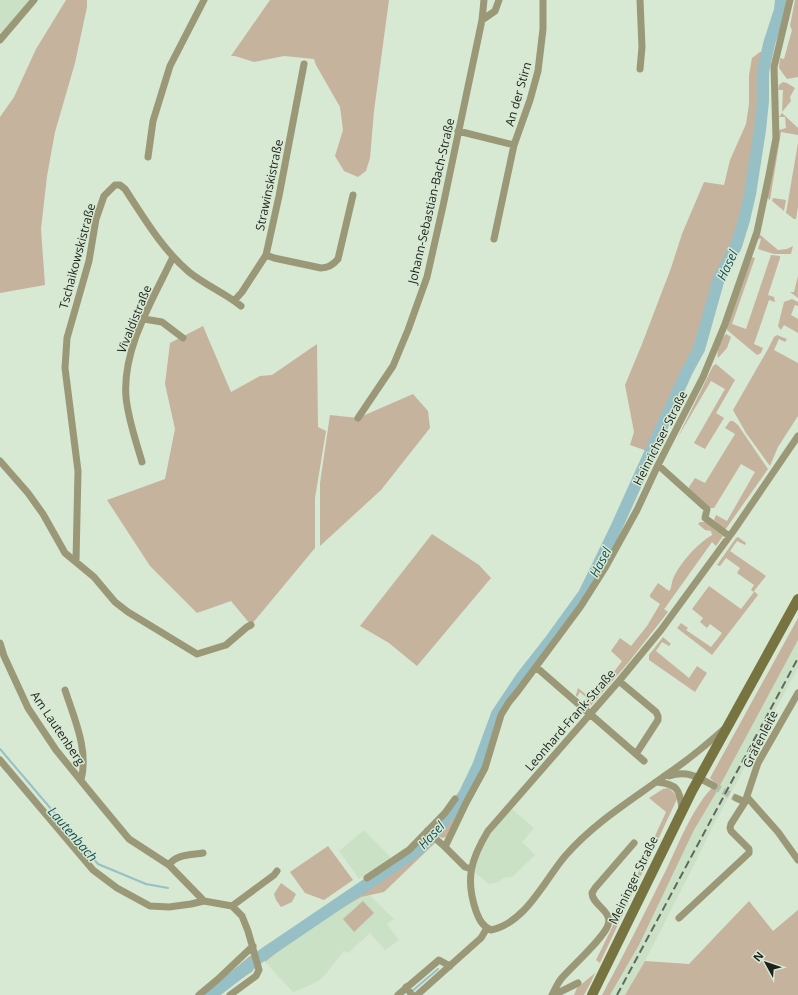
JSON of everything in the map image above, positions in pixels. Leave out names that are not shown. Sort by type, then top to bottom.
[{"type":"main road","name":"Meininger Straße","points":[[592,995],[682,810],[798,599]]},
{"type":"street","points":[[0,40],[34,0]]},
{"type":"street","points":[[148,157],[153,122],[170,66],[204,0]]},
{"type":"street","name":"Johann-Sebastian-Bach-Straße","points":[[358,418],[393,366],[427,277],[482,20],[484,0]]},
{"type":"street","points":[[482,20],[495,11],[499,0]]},
{"type":"street","name":"An der Stirn","points":[[494,239],[514,145],[538,72],[543,29],[542,0]]},
{"type":"street","points":[[640,0],[642,47],[640,69]]},
{"type":"street","name":"Heinrichser Straße","points":[[445,847],[485,768],[501,715],[509,702],[581,606],[604,569],[638,510],[658,465],[705,374],[725,324],[757,232],[776,138],[774,67],[790,0]]},
{"type":"street","name":"Strawinskistraße","points":[[234,301],[242,292],[266,255],[304,64]]},
{"type":"street","name":"An der Stirn","points":[[458,131],[514,145]]},
{"type":"street","name":"Tschaikowskistraße","points":[[76,561],[78,472],[65,368],[66,338],[90,261],[96,219],[104,196],[115,185],[120,185],[125,189],[150,227],[173,257],[190,272],[240,306]]},
{"type":"street","points":[[266,255],[321,268],[328,268],[334,264],[338,259],[353,195]]},
{"type":"street","name":"Vivaldistraße","points":[[142,462],[126,396],[130,353],[173,257]]},
{"type":"street","points":[[144,319],[162,322],[183,338]]},
{"type":"street","name":"Leonhard-Frank-Straße","points":[[487,928],[479,919],[471,894],[470,881],[474,858],[478,848],[491,827],[619,681],[673,614],[798,436]]},
{"type":"street","points":[[0,461],[28,493],[43,514],[65,553],[94,577],[115,602],[128,612],[197,654],[226,645],[251,625]]},
{"type":"street","points":[[658,465],[708,509],[705,518],[729,536]]},
{"type":"street","name":"Am Lautenberg","points":[[0,643],[4,656],[28,708],[56,750],[129,839],[169,865],[204,901]]},
{"type":"street","points":[[536,667],[644,761]]},
{"type":"street","points":[[619,681],[656,712],[658,716],[658,720],[636,754]]},
{"type":"street","name":"Am Lautenberg","points":[[65,690],[82,742],[84,771],[81,780]]},
{"type":"street","name":"Gräfenleite","points":[[679,918],[750,853],[749,849],[731,831],[731,824],[746,800],[758,763],[798,693]]},
{"type":"street","name":"Meininger Straße","points":[[487,928],[491,930],[498,929],[520,915],[532,902],[555,869],[582,838],[625,804],[696,754],[728,726]]},
{"type":"street","points":[[0,760],[93,870],[116,888],[150,906],[169,907],[204,901],[232,906],[242,916],[254,949],[258,970],[256,976],[230,995]]},
{"type":"street","name":"Meininger Straße","points":[[660,780],[680,773],[693,775],[699,778]]},
{"type":"street","points":[[699,778],[714,786]]},
{"type":"street","points":[[660,780],[677,790],[681,797],[682,810]]},
{"type":"street","points":[[736,798],[746,800],[778,832],[798,860]]},
{"type":"street","points":[[367,878],[409,850],[445,813],[455,799]]},
{"type":"street","points":[[427,831],[465,867],[471,869]]},
{"type":"street","points":[[553,995],[560,981],[602,935],[608,926],[606,913],[592,894],[595,888],[634,843]]},
{"type":"street","points":[[169,865],[175,858],[203,853]]},
{"type":"street","points":[[232,906],[274,875],[277,871]]},
{"type":"street","points":[[417,995],[480,938],[487,928]]},
{"type":"street","points":[[199,995],[254,949]]},
{"type":"street","points":[[398,995],[409,991],[439,960],[450,966]]},
{"type":"street","points":[[553,995],[578,983]]},
{"type":"shaded area","points":[[0,0],[31,0],[0,37]]},
{"type":"shaded area","points":[[66,0],[87,0],[87,7],[75,63],[55,132],[47,176],[41,229],[45,285],[0,293],[0,117],[14,97],[36,49]]},
{"type":"shaded area","points":[[270,0],[389,0],[374,111],[370,158],[366,171],[358,177],[344,171],[335,156],[343,130],[340,107],[314,59],[284,56],[254,62],[231,56]]},
{"type":"shaded area","points":[[795,0],[798,0],[798,77],[787,79],[779,68],[780,58],[784,59],[792,30],[790,26]]},
{"type":"shaded area","points":[[760,52],[767,53],[763,72],[763,101],[750,194],[744,220],[736,246],[719,278],[699,349],[687,371],[650,452],[630,445],[634,432],[625,385],[671,268],[682,234],[704,182],[724,185],[730,160],[746,124],[749,104],[749,75],[752,58]]},
{"type":"shaded area","points":[[783,82],[795,88],[790,97],[791,101],[782,112],[783,90],[778,90],[779,85]]},
{"type":"shaded area","points":[[782,113],[798,128],[798,135],[781,132],[770,200],[766,197],[779,130],[786,128],[785,117],[779,117]]},
{"type":"shaded area","points":[[798,143],[798,207],[796,219],[794,219],[786,213]]},
{"type":"shaded area","points":[[773,198],[786,200],[784,211],[772,201]]},
{"type":"shaded area","points":[[758,233],[778,250],[787,249],[793,246],[791,254],[774,254],[758,249],[761,239],[756,238]]},
{"type":"shaded area","points":[[771,255],[780,256],[768,295],[774,297],[775,302],[769,300],[754,344],[763,348],[761,353],[757,355],[727,330],[727,324],[751,257],[755,258],[732,324],[746,329]]},
{"type":"shaded area","points":[[798,276],[798,298],[790,292],[794,292]]},
{"type":"shaded area","points":[[792,299],[798,302],[798,306],[795,305],[791,315],[798,319],[798,333],[784,325],[781,330],[778,326],[784,302]]},
{"type":"shaded area","points":[[203,326],[231,392],[260,376],[272,375],[317,344],[318,427],[326,431],[315,498],[315,548],[251,625],[231,601],[197,613],[150,566],[107,500],[165,479],[175,429],[165,384],[170,343]]},
{"type":"shaded area","points":[[726,334],[731,337],[727,348],[718,358],[719,345]]},
{"type":"shaded area","points":[[777,335],[787,339],[785,342],[779,339],[774,350],[798,363],[798,416],[778,447],[770,466],[746,433],[733,410],[774,337]]},
{"type":"shaded area","points":[[716,364],[735,380],[716,413],[724,418],[705,449],[694,443],[725,389],[711,381],[678,437],[713,366]]},
{"type":"shaded area","points":[[413,394],[428,411],[430,428],[381,490],[320,546],[320,483],[330,415],[358,418]]},
{"type":"shaded area","points":[[730,421],[733,421],[738,425],[768,469],[725,530],[714,520],[716,515],[727,521],[755,472],[741,464],[714,508],[710,508],[689,490],[689,487],[695,478],[705,483],[735,434],[725,428]]},
{"type":"shaded area","points":[[700,522],[706,522],[723,536],[716,546],[712,542],[664,609],[668,612],[628,663],[588,709],[583,704],[587,698],[580,692],[577,697],[576,695],[578,688],[590,698],[598,686],[611,676],[622,661],[611,651],[620,638],[631,646],[647,626],[660,604],[650,597],[658,583],[669,591],[676,573],[684,561],[695,548],[712,535],[711,531],[705,530],[698,524]]},
{"type":"shaded area","points":[[432,534],[479,565],[491,578],[417,666],[389,643],[360,626]]},
{"type":"shaded area","points":[[738,537],[746,543],[745,545],[737,541],[730,551],[766,576],[754,591],[758,595],[712,655],[677,628],[681,623],[688,628],[686,630],[711,647],[722,633],[710,624],[707,628],[700,622],[703,618],[692,609],[709,586],[741,609],[754,592],[751,590],[754,585],[737,573],[740,568],[726,558],[720,566],[717,565]]},
{"type":"shaded area","points":[[798,618],[798,640],[716,793],[694,830],[639,945],[610,995],[602,995],[667,868],[688,823],[708,792],[716,784],[710,778]]},
{"type":"shaded area","points":[[663,637],[671,644],[669,646],[662,642],[656,651],[689,678],[697,666],[707,673],[695,692],[649,660],[649,655]]},
{"type":"shaded area","points":[[798,640],[798,668],[712,828],[645,961],[625,995],[610,995],[639,945],[694,830],[716,793]]},
{"type":"shaded area","points":[[668,788],[678,797],[600,963],[596,960],[666,812],[649,798],[663,789]]},
{"type":"shaded area","points":[[461,808],[446,837],[442,838],[439,836]]},
{"type":"shaded area","points":[[512,809],[534,828],[522,842],[535,855],[512,877],[506,877],[498,882],[489,884],[474,872],[479,854],[493,830]]},
{"type":"shaded area","points":[[364,830],[391,858],[359,879],[339,851]]},
{"type":"shaded area","points":[[428,836],[436,842],[384,892],[361,897],[325,918],[301,933],[265,962],[262,948],[401,858],[404,859]]},
{"type":"shaded area","points":[[328,846],[353,880],[324,900],[305,893],[290,872]]},
{"type":"shaded area","points":[[281,883],[296,894],[292,902],[281,907],[274,894]]},
{"type":"shaded area","points":[[367,893],[394,919],[387,924],[399,940],[385,950],[370,933],[348,953],[344,951],[325,975],[318,981],[293,992],[265,962],[301,933]]},
{"type":"shaded area","points":[[363,901],[374,913],[354,932],[343,919]]},
{"type":"shaded area","points":[[749,901],[773,931],[798,910],[798,995],[625,995],[645,961],[689,964]]},
{"type":"shaded area","points":[[251,955],[253,971],[218,995],[203,995]]},
{"type":"shaded area","points":[[598,967],[590,984],[584,995],[574,995],[577,988],[595,973]]},
{"type":"waterway","name":"Hasel","points":[[211,995],[261,956],[419,849],[437,830],[464,795],[478,766],[497,714],[521,678],[584,594],[617,526],[687,371],[699,349],[719,278],[736,246],[750,194],[760,130],[763,101],[763,72],[769,44],[780,10],[781,0]]},
{"type":"waterway","name":"Lautenbach","points":[[0,749],[98,864],[146,884],[168,888]]},
{"type":"waterway","points":[[411,992],[438,969]]},
{"type":"tunnel","points":[[714,786],[736,798]]},
{"type":"railway","points":[[617,995],[798,658]]}]
